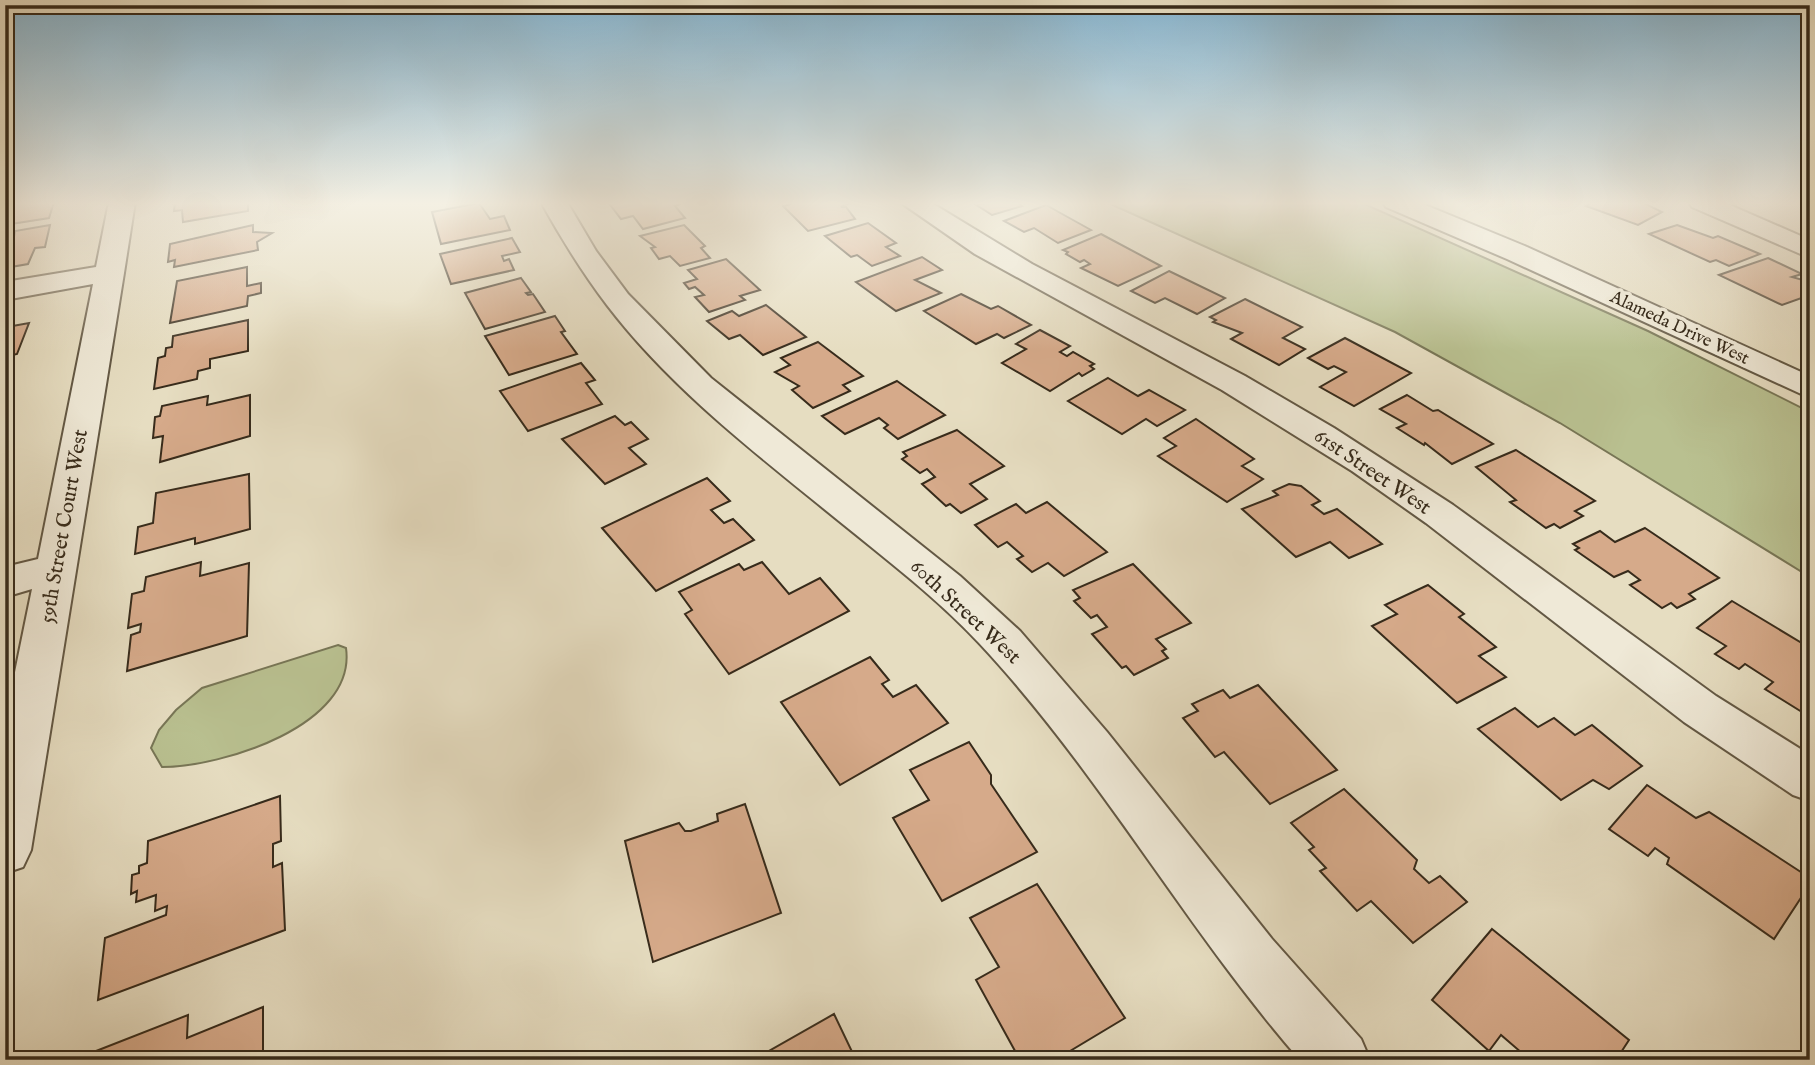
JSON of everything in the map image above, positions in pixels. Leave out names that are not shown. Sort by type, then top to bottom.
[{"type":"street","name":"59th Street Court West","points":[[5,850],[113,252]]},
{"type":"street","name":"60th Street West","points":[[584,252],[595,270],[634,318],[682,368],[755,433],[939,581],[1003,642],[1074,724],[1277,989],[1340,1060]]},
{"type":"street","name":"61st Street West","points":[[990,252],[1023,273],[1222,377],[1387,478],[1668,689],[1810,780]]},
{"type":"street","name":"Alameda Drive West","points":[[1513,252],[1810,388]]},
{"type":"street","points":[[5,292],[110,272]]},
{"type":"street","points":[[5,582],[54,569]]},
{"type":"green space","points":[[1216,252],[1471,252],[1648,331],[1810,412],[1810,577],[1560,423],[1395,332]]},
{"type":"green space","points":[[338,645],[346,648],[344,676],[330,700],[308,720],[280,737],[249,750],[187,765],[162,767],[151,748],[159,730],[176,710],[202,688]]},
{"type":"building","points":[[5,252],[33,252],[28,264],[5,268]]},
{"type":"building","points":[[169,252],[250,252],[174,267],[175,260],[168,262]]},
{"type":"building","points":[[520,252],[502,256],[504,261],[509,259],[514,270],[451,284],[440,254]]},
{"type":"building","points":[[654,252],[704,252],[710,258],[680,266],[670,256],[659,259]]},
{"type":"building","points":[[844,252],[893,252],[900,256],[872,266],[857,255],[851,257]]},
{"type":"building","points":[[1134,252],[1161,266],[1118,286],[1081,268],[1090,264],[1084,260],[1080,262],[1066,254]]},
{"type":"building","points":[[1688,252],[1755,252],[1760,254],[1729,266],[1716,260],[1710,262]]},
{"type":"building","points":[[922,257],[942,270],[915,280],[941,293],[896,311],[856,282]]},
{"type":"building","points":[[1768,258],[1802,274],[1792,277],[1810,282],[1810,295],[1782,305],[1719,275]]},
{"type":"building","points":[[726,259],[760,290],[740,296],[745,300],[709,312],[695,297],[704,295],[695,287],[689,289],[684,283],[697,279],[688,270]]},
{"type":"building","points":[[247,267],[247,286],[261,283],[261,293],[248,296],[247,306],[170,323],[177,281]]},
{"type":"building","points":[[1169,271],[1225,298],[1197,314],[1165,298],[1155,303],[1131,291]]},
{"type":"building","points":[[521,278],[531,292],[526,293],[533,294],[545,312],[485,329],[465,293]]},
{"type":"building","points":[[961,294],[991,309],[998,306],[1031,325],[1004,338],[997,334],[976,344],[924,311]]},
{"type":"building","points":[[1245,299],[1302,327],[1283,338],[1305,349],[1279,365],[1231,339],[1242,333],[1213,322],[1216,320],[1210,317]]},
{"type":"building","points":[[766,305],[806,337],[763,355],[740,335],[729,339],[707,321],[732,311],[739,316]]},
{"type":"building","points":[[555,316],[565,331],[561,332],[577,354],[509,375],[485,336]]},
{"type":"building","points":[[248,320],[248,351],[210,359],[210,368],[198,371],[197,379],[154,389],[158,358],[165,356],[166,348],[172,347],[173,336]]},
{"type":"building","points":[[8,322],[7,327],[29,323],[17,354],[5,357],[5,323]]},
{"type":"building","points":[[1040,330],[1070,346],[1060,352],[1067,356],[1073,352],[1094,364],[1090,366],[1094,369],[1082,376],[1079,373],[1050,391],[1002,363],[1026,349],[1016,344]]},
{"type":"building","points":[[1345,338],[1411,373],[1354,406],[1320,387],[1346,372],[1334,366],[1328,369],[1308,358]]},
{"type":"building","points":[[818,342],[863,376],[843,385],[850,391],[813,408],[792,390],[799,386],[775,372],[790,365],[781,358]]},
{"type":"building","points":[[581,363],[595,380],[586,383],[602,404],[528,431],[500,391]]},
{"type":"building","points":[[1108,378],[1138,396],[1149,390],[1185,410],[1157,426],[1146,419],[1122,434],[1068,401]]},
{"type":"building","points":[[897,381],[945,415],[898,439],[884,428],[888,425],[879,418],[845,434],[822,416]]},
{"type":"building","points":[[250,395],[250,436],[160,462],[163,436],[153,438],[155,417],[160,416],[162,406],[208,396],[207,405]]},
{"type":"building","points":[[1407,395],[1433,411],[1438,410],[1493,444],[1452,464],[1425,443],[1424,445],[1397,428],[1406,424],[1380,409]]},
{"type":"building","points":[[615,416],[625,425],[631,422],[648,439],[629,448],[646,464],[605,484],[562,439]]},
{"type":"building","points":[[1196,419],[1254,459],[1242,466],[1263,479],[1227,502],[1158,456],[1176,446],[1164,438]]},
{"type":"building","points":[[957,430],[1004,466],[970,484],[987,499],[961,513],[950,504],[946,506],[922,484],[935,477],[927,469],[920,473],[902,459],[907,456],[903,452]]},
{"type":"building","points":[[1516,450],[1595,501],[1575,511],[1583,516],[1560,528],[1554,524],[1546,528],[1510,502],[1516,500],[1476,467]]},
{"type":"building","points":[[249,474],[250,529],[195,544],[195,538],[135,554],[138,527],[153,523],[156,493]]},
{"type":"building","points":[[707,478],[730,501],[711,510],[724,523],[733,519],[754,540],[656,591],[602,528]]},
{"type":"building","points":[[1289,484],[1301,486],[1320,501],[1312,505],[1324,514],[1337,509],[1382,544],[1349,558],[1330,542],[1296,557],[1242,509],[1278,495],[1273,491]]},
{"type":"building","points":[[1047,502],[1107,552],[1064,576],[1048,563],[1032,572],[1017,559],[1023,556],[1007,542],[998,547],[975,525],[1016,504],[1026,513]]},
{"type":"building","points":[[1645,528],[1719,578],[1689,594],[1695,599],[1677,608],[1671,603],[1662,608],[1630,585],[1640,580],[1628,571],[1614,577],[1575,550],[1579,548],[1573,544],[1600,531],[1615,542]]},
{"type":"building","points":[[201,562],[200,576],[249,563],[247,636],[127,671],[131,635],[140,632],[141,624],[128,628],[132,594],[144,591],[146,577]]},
{"type":"building","points":[[762,562],[789,594],[820,578],[849,611],[729,674],[685,614],[692,610],[679,592],[739,564],[744,570]]},
{"type":"building","points":[[1133,564],[1191,623],[1156,639],[1166,649],[1162,651],[1168,658],[1134,675],[1126,666],[1122,668],[1092,634],[1107,627],[1097,615],[1091,618],[1074,601],[1080,598],[1073,590]]},
{"type":"building","points":[[1428,585],[1464,614],[1459,617],[1496,647],[1479,656],[1506,677],[1457,703],[1372,626],[1397,614],[1385,605]]},
{"type":"building","points":[[1732,601],[1810,648],[1810,717],[1765,689],[1773,682],[1745,664],[1739,669],[1715,654],[1726,646],[1697,628]]},
{"type":"building","points":[[870,657],[889,680],[882,684],[893,697],[916,685],[948,723],[840,785],[781,702]]},
{"type":"building","points":[[1258,685],[1337,770],[1270,804],[1224,752],[1215,757],[1183,718],[1198,711],[1192,704],[1223,690],[1230,698]]},
{"type":"building","points":[[1515,708],[1538,727],[1554,718],[1575,735],[1592,725],[1642,766],[1609,789],[1593,780],[1561,800],[1478,729]]},
{"type":"building","points":[[969,742],[991,775],[991,784],[1037,852],[942,901],[893,818],[929,800],[910,770]]},
{"type":"building","points":[[1647,785],[1696,818],[1709,812],[1810,878],[1810,884],[1774,939],[1667,864],[1669,858],[1655,848],[1648,856],[1609,829]]},
{"type":"building","points":[[1344,789],[1417,860],[1414,869],[1429,883],[1440,876],[1467,902],[1413,943],[1371,901],[1357,911],[1320,871],[1326,868],[1309,850],[1314,847],[1291,823]]},
{"type":"building","points":[[280,796],[281,841],[273,844],[273,867],[282,863],[285,930],[98,1000],[105,938],[166,915],[167,906],[155,911],[156,895],[136,902],[137,891],[131,894],[132,875],[139,873],[139,866],[147,863],[148,841]]},
{"type":"building","points":[[745,804],[781,913],[653,962],[625,841],[679,823],[685,831],[691,831],[718,821],[717,814]]},
{"type":"building","points":[[1037,884],[1125,1018],[1055,1060],[1020,1060],[976,980],[999,967],[970,918]]},
{"type":"building","points":[[1492,929],[1629,1040],[1616,1060],[1530,1060],[1501,1035],[1489,1051],[1432,1000]]},
{"type":"building","points":[[263,1007],[263,1060],[95,1060],[96,1051],[188,1015],[187,1038]]},
{"type":"building","points":[[834,1014],[856,1060],[753,1060]]}]
